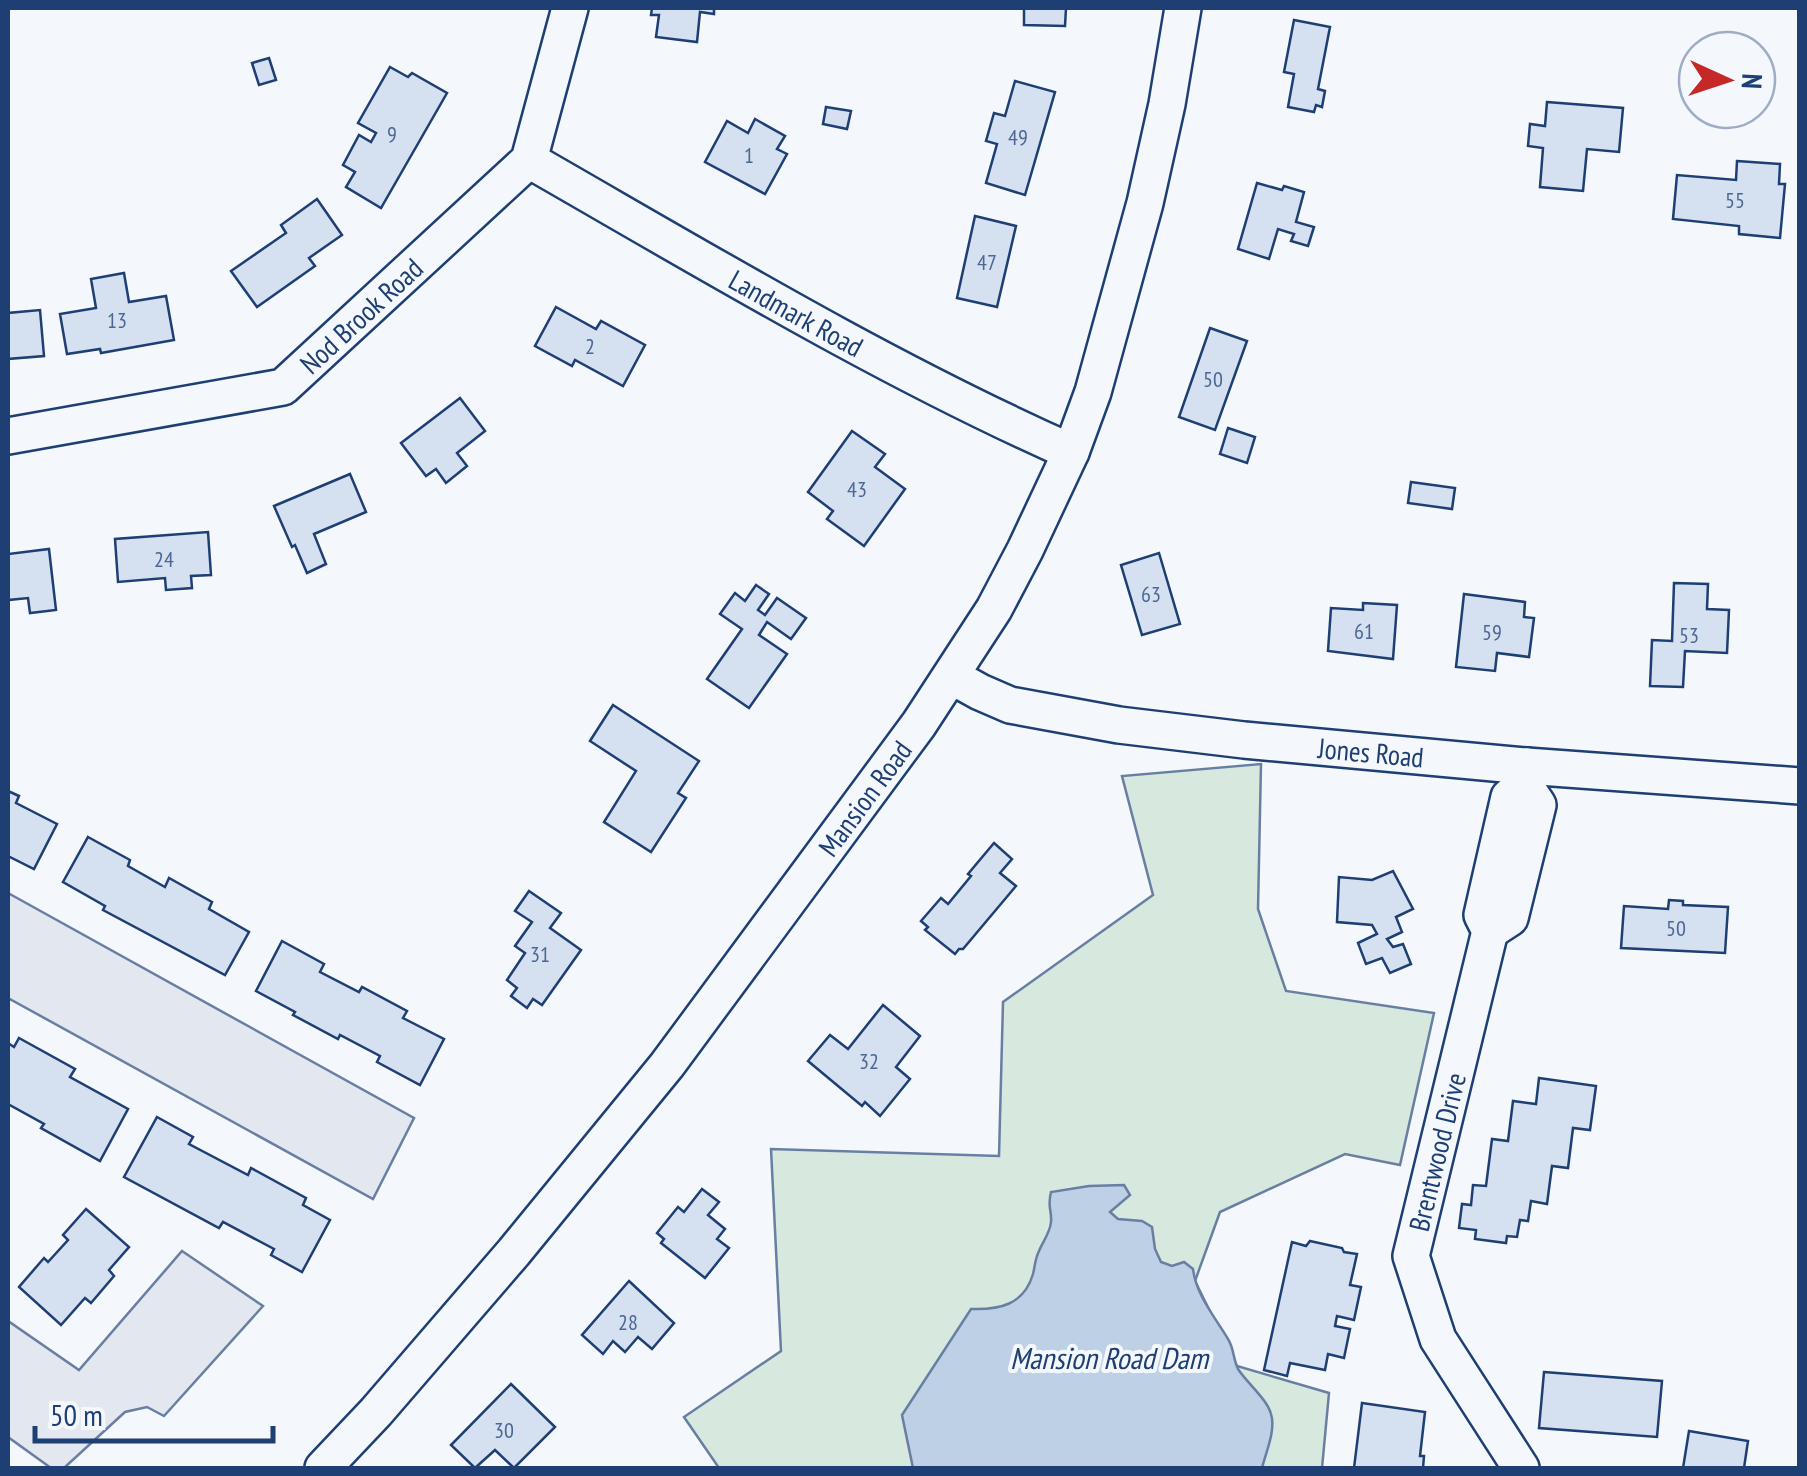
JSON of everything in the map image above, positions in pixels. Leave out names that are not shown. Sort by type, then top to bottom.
[{"type":"street","points":[[529,160],[570,8]]},
{"type":"street","name":"Mansion Road","points":[[322,1468],[376,1412],[514,1252],[667,1065],[825,853],[994,609],[1071,452],[1093,392],[1145,203],[1168,104],[1183,8]]},
{"type":"street","name":"Nod Brook Road","points":[[8,436],[282,387],[529,160]]},
{"type":"street","name":"Landmark Road","points":[[529,160],[968,406],[1071,452]]},
{"type":"street","name":"Jones Road","points":[[951,676],[1010,705],[1244,740],[1525,775],[1800,786]]},
{"type":"street","name":"Brentwood Drive","points":[[1521,1468],[1438,1339],[1411,1256],[1490,931],[1510,918],[1538,805],[1525,775]]},
{"type":"shaded area","points":[[1261,764],[1258,909],[1286,991],[1434,1013],[1400,1165],[1345,1154],[1220,1212],[1195,1281],[1237,1366],[1329,1393],[1322,1468],[719,1468],[684,1417],[781,1351],[771,1149],[999,1156],[1003,1002],[1153,895],[1122,776]]},
{"type":"shaded area","points":[[8,893],[414,1118],[373,1199],[8,998]]},
{"type":"shaded area","points":[[182,1251],[263,1306],[164,1416],[147,1407],[125,1412],[64,1468],[51,1468],[8,1437],[8,1321],[79,1370]]},
{"type":"water","name":"Mansion Road Dam","points":[[1124,1185],[1130,1195],[1110,1212],[1118,1219],[1142,1221],[1152,1227],[1161,1262],[1172,1266],[1184,1262],[1193,1269],[1202,1297],[1230,1342],[1238,1369],[1269,1408],[1272,1427],[1262,1468],[913,1468],[902,1415],[971,1309],[1001,1307],[1023,1293],[1050,1226],[1051,1192]]},
{"type":"building","points":[[652,8],[714,8],[714,14],[700,12],[697,42],[656,37],[659,15],[651,15]]},
{"type":"building","points":[[1024,8],[1066,8],[1065,26],[1024,25]]},
{"type":"building","points":[[1294,20],[1330,27],[1318,89],[1325,91],[1322,107],[1316,105],[1314,112],[1288,107],[1294,74],[1284,72]]},
{"type":"building","points":[[269,58],[276,80],[259,85],[252,63]]},
{"type":"building","points":[[390,67],[408,77],[412,73],[447,93],[381,208],[346,187],[355,172],[343,165],[359,135],[371,142],[376,133],[358,123]]},
{"type":"building","points":[[1015,81],[1055,92],[1025,195],[986,183],[997,144],[986,141],[994,113],[1005,116]]},
{"type":"building","points":[[1547,102],[1623,108],[1619,152],[1587,149],[1583,191],[1540,187],[1543,148],[1528,146],[1530,124],[1545,126]]},
{"type":"building","points":[[826,107],[851,111],[847,129],[823,124]]},
{"type":"building","points":[[755,119],[785,136],[777,149],[787,154],[765,194],[705,162],[727,121],[748,133]]},
{"type":"building","points":[[1737,161],[1780,164],[1779,184],[1785,184],[1780,238],[1739,234],[1739,226],[1673,219],[1677,175],[1736,180]]},
{"type":"building","points":[[1257,183],[1304,192],[1296,222],[1314,227],[1308,246],[1291,241],[1294,234],[1278,229],[1269,259],[1238,249]]},
{"type":"building","points":[[317,199],[342,235],[309,258],[315,266],[257,307],[231,271],[286,233],[281,225]]},
{"type":"building","points":[[975,216],[1016,226],[997,307],[957,298]]},
{"type":"building","points":[[124,273],[129,302],[166,296],[174,340],[101,353],[100,349],[67,354],[60,314],[96,308],[91,279]]},
{"type":"building","points":[[556,307],[596,329],[601,321],[645,345],[623,386],[575,360],[572,366],[535,346]]},
{"type":"building","points":[[40,310],[44,356],[8,359],[8,313]]},
{"type":"building","points":[[1210,328],[1247,341],[1215,430],[1179,417]]},
{"type":"building","points":[[460,398],[485,431],[457,453],[467,466],[446,483],[436,469],[426,476],[401,443]]},
{"type":"building","points":[[1228,428],[1255,437],[1247,463],[1220,454]]},
{"type":"building","points":[[852,431],[885,454],[875,467],[905,489],[864,546],[827,519],[833,511],[808,492]]},
{"type":"building","points":[[350,474],[366,512],[314,534],[326,564],[307,573],[274,506]]},
{"type":"building","points":[[1411,482],[1455,488],[1452,509],[1408,503]]},
{"type":"building","points":[[208,532],[211,575],[191,576],[192,588],[166,590],[165,578],[118,582],[115,539]]},
{"type":"building","points":[[49,549],[56,610],[30,613],[28,598],[8,600],[8,554]]},
{"type":"building","points":[[1159,553],[1180,624],[1142,635],[1121,565]]},
{"type":"building","points":[[1674,583],[1708,584],[1707,609],[1729,610],[1727,653],[1685,651],[1683,687],[1650,686],[1652,640],[1672,641]]},
{"type":"building","points":[[756,585],[769,594],[758,610],[765,615],[777,598],[806,618],[791,639],[767,622],[759,635],[787,654],[749,708],[707,679],[742,629],[720,614],[735,593],[745,601]]},
{"type":"building","points":[[1464,594],[1525,602],[1524,617],[1534,618],[1529,657],[1497,653],[1495,671],[1456,667]]},
{"type":"building","points":[[1363,603],[1397,605],[1393,659],[1328,651],[1331,608],[1363,610]]},
{"type":"building","points":[[613,705],[699,761],[678,793],[686,798],[651,852],[604,822],[636,771],[590,741]]},
{"type":"building","points":[[8,791],[19,796],[16,803],[57,824],[34,869],[8,856]]},
{"type":"building","points":[[88,837],[130,860],[128,866],[165,887],[169,878],[212,902],[209,909],[249,932],[225,975],[103,910],[105,906],[63,882]]},
{"type":"building","points":[[994,843],[1012,859],[1000,873],[1016,886],[955,954],[925,930],[928,927],[921,921],[941,898],[948,904]]},
{"type":"building","points":[[1393,871],[1413,909],[1396,917],[1402,932],[1387,939],[1393,947],[1403,944],[1411,964],[1390,973],[1382,958],[1366,964],[1358,943],[1377,934],[1372,925],[1337,922],[1339,877],[1372,880]]},
{"type":"building","points":[[529,891],[561,913],[550,928],[581,950],[542,1005],[533,999],[527,1008],[511,996],[517,988],[507,980],[525,953],[515,946],[532,922],[515,911]]},
{"type":"building","points":[[1669,900],[1683,901],[1683,905],[1728,907],[1725,953],[1621,948],[1624,906],[1668,909]]},
{"type":"building","points":[[282,941],[324,964],[320,972],[359,992],[362,987],[407,1011],[403,1018],[444,1039],[420,1085],[377,1062],[380,1056],[340,1035],[338,1039],[256,991]]},
{"type":"building","points":[[883,1005],[920,1036],[896,1067],[910,1079],[880,1116],[808,1061],[830,1035],[848,1049]]},
{"type":"building","points":[[19,1038],[75,1069],[70,1077],[128,1109],[100,1161],[41,1128],[44,1124],[8,1104],[8,1043],[14,1047]]},
{"type":"building","points":[[1539,1078],[1596,1086],[1590,1130],[1573,1128],[1568,1168],[1552,1166],[1547,1204],[1531,1201],[1528,1221],[1520,1220],[1517,1237],[1507,1236],[1506,1243],[1475,1239],[1476,1230],[1459,1228],[1462,1204],[1471,1205],[1473,1185],[1486,1186],[1492,1139],[1508,1141],[1513,1101],[1536,1104]]},
{"type":"building","points":[[157,1117],[193,1137],[189,1144],[248,1175],[251,1168],[306,1198],[303,1205],[330,1220],[302,1272],[271,1255],[274,1249],[223,1222],[219,1228],[124,1177]]},
{"type":"building","points":[[702,1189],[719,1202],[708,1215],[725,1229],[717,1239],[729,1248],[705,1278],[661,1243],[664,1239],[657,1233],[678,1207],[684,1212]]},
{"type":"building","points":[[86,1209],[129,1247],[109,1270],[114,1276],[91,1303],[85,1298],[61,1325],[19,1287],[44,1258],[48,1262],[68,1240],[63,1235]]},
{"type":"building","points":[[1310,1241],[1357,1254],[1350,1285],[1361,1287],[1354,1320],[1337,1316],[1335,1326],[1350,1329],[1344,1358],[1328,1354],[1325,1370],[1290,1363],[1287,1376],[1264,1370],[1292,1242],[1306,1246]]},
{"type":"building","points":[[629,1281],[674,1323],[652,1349],[638,1337],[625,1352],[613,1341],[603,1354],[582,1335]]},
{"type":"building","points":[[1544,1372],[1662,1381],[1657,1437],[1539,1428]]},
{"type":"building","points":[[511,1384],[555,1427],[514,1468],[495,1450],[475,1468],[451,1445]]},
{"type":"building","points":[[1362,1403],[1425,1412],[1420,1456],[1424,1456],[1423,1468],[1354,1468]]},
{"type":"building","points":[[1689,1431],[1748,1441],[1744,1468],[1683,1468]]}]
